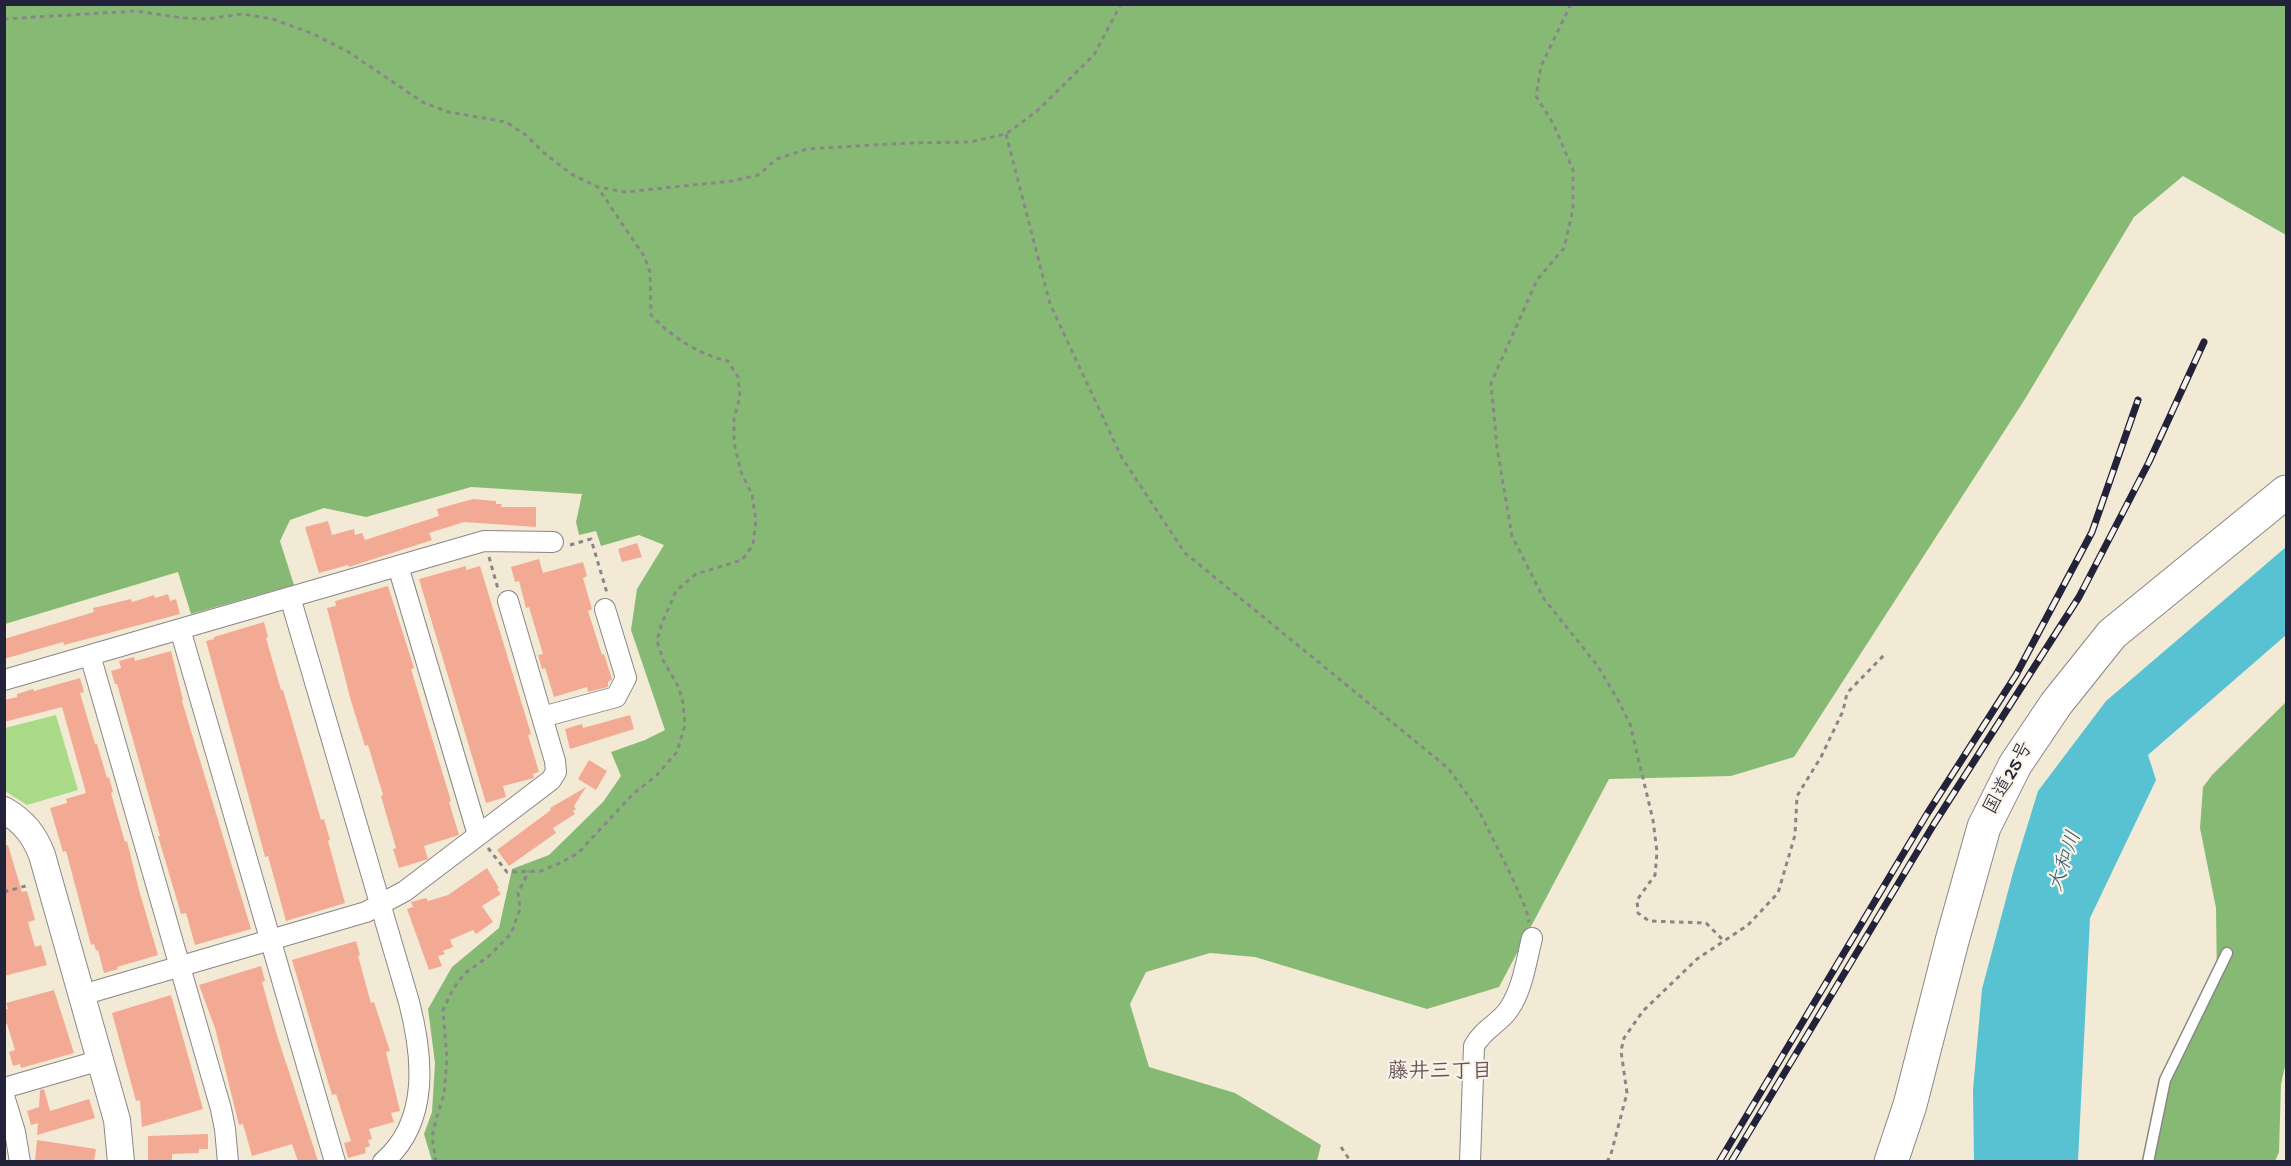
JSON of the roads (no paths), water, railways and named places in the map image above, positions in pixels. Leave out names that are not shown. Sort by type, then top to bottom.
[{"type":"highway","name":"国道25号","points":[[1891,1161],[1910,1105],[1984,827],[2015,765],[2056,704],[2112,634],[2286,492]]},
{"type":"street","points":[[4,680],[484,541],[553,542]]},
{"type":"street","points":[[398,566],[478,835]]},
{"type":"street","points":[[82,995],[366,912],[405,891],[551,780],[556,772],[542,717],[503,595]]},
{"type":"street","points":[[290,597],[414,1022],[420,1063],[417,1103],[412,1120],[396,1149],[383,1161]]},
{"type":"street","points":[[542,717],[615,697],[626,678],[605,609]]},
{"type":"street","points":[[180,629],[335,1161]]},
{"type":"street","points":[[90,655],[221,1109],[228,1161]]},
{"type":"street","points":[[4,810],[25,825],[38,844],[117,1120],[121,1161]]},
{"type":"street","points":[[1470,1161],[1474,1046],[1480,1034],[1508,1011],[1516,997],[1532,938]]},
{"type":"street","points":[[4,1088],[101,1060]]},
{"type":"street","points":[[4,1096],[15,1132],[20,1161]]},
{"type":"lane","points":[[2148,1161],[2165,1080],[2227,953]]},
{"type":"water","name":"大和川","points":[[2286,547],[2286,635],[2148,755],[2156,780],[2090,918],[2078,1161],[1974,1161],[1973,1090],[1982,989],[2014,869],[2038,791],[2106,701]]},
{"type":"railway","points":[[1731,1162],[1934,824],[2079,597],[2149,462],[2204,342]]},
{"type":"railway","points":[[1719,1162],[1927,814],[2016,675],[2092,532],[2138,400]]},
{"type":"district","name":"藤井三丁目","points":[[1440,1074]]}]
